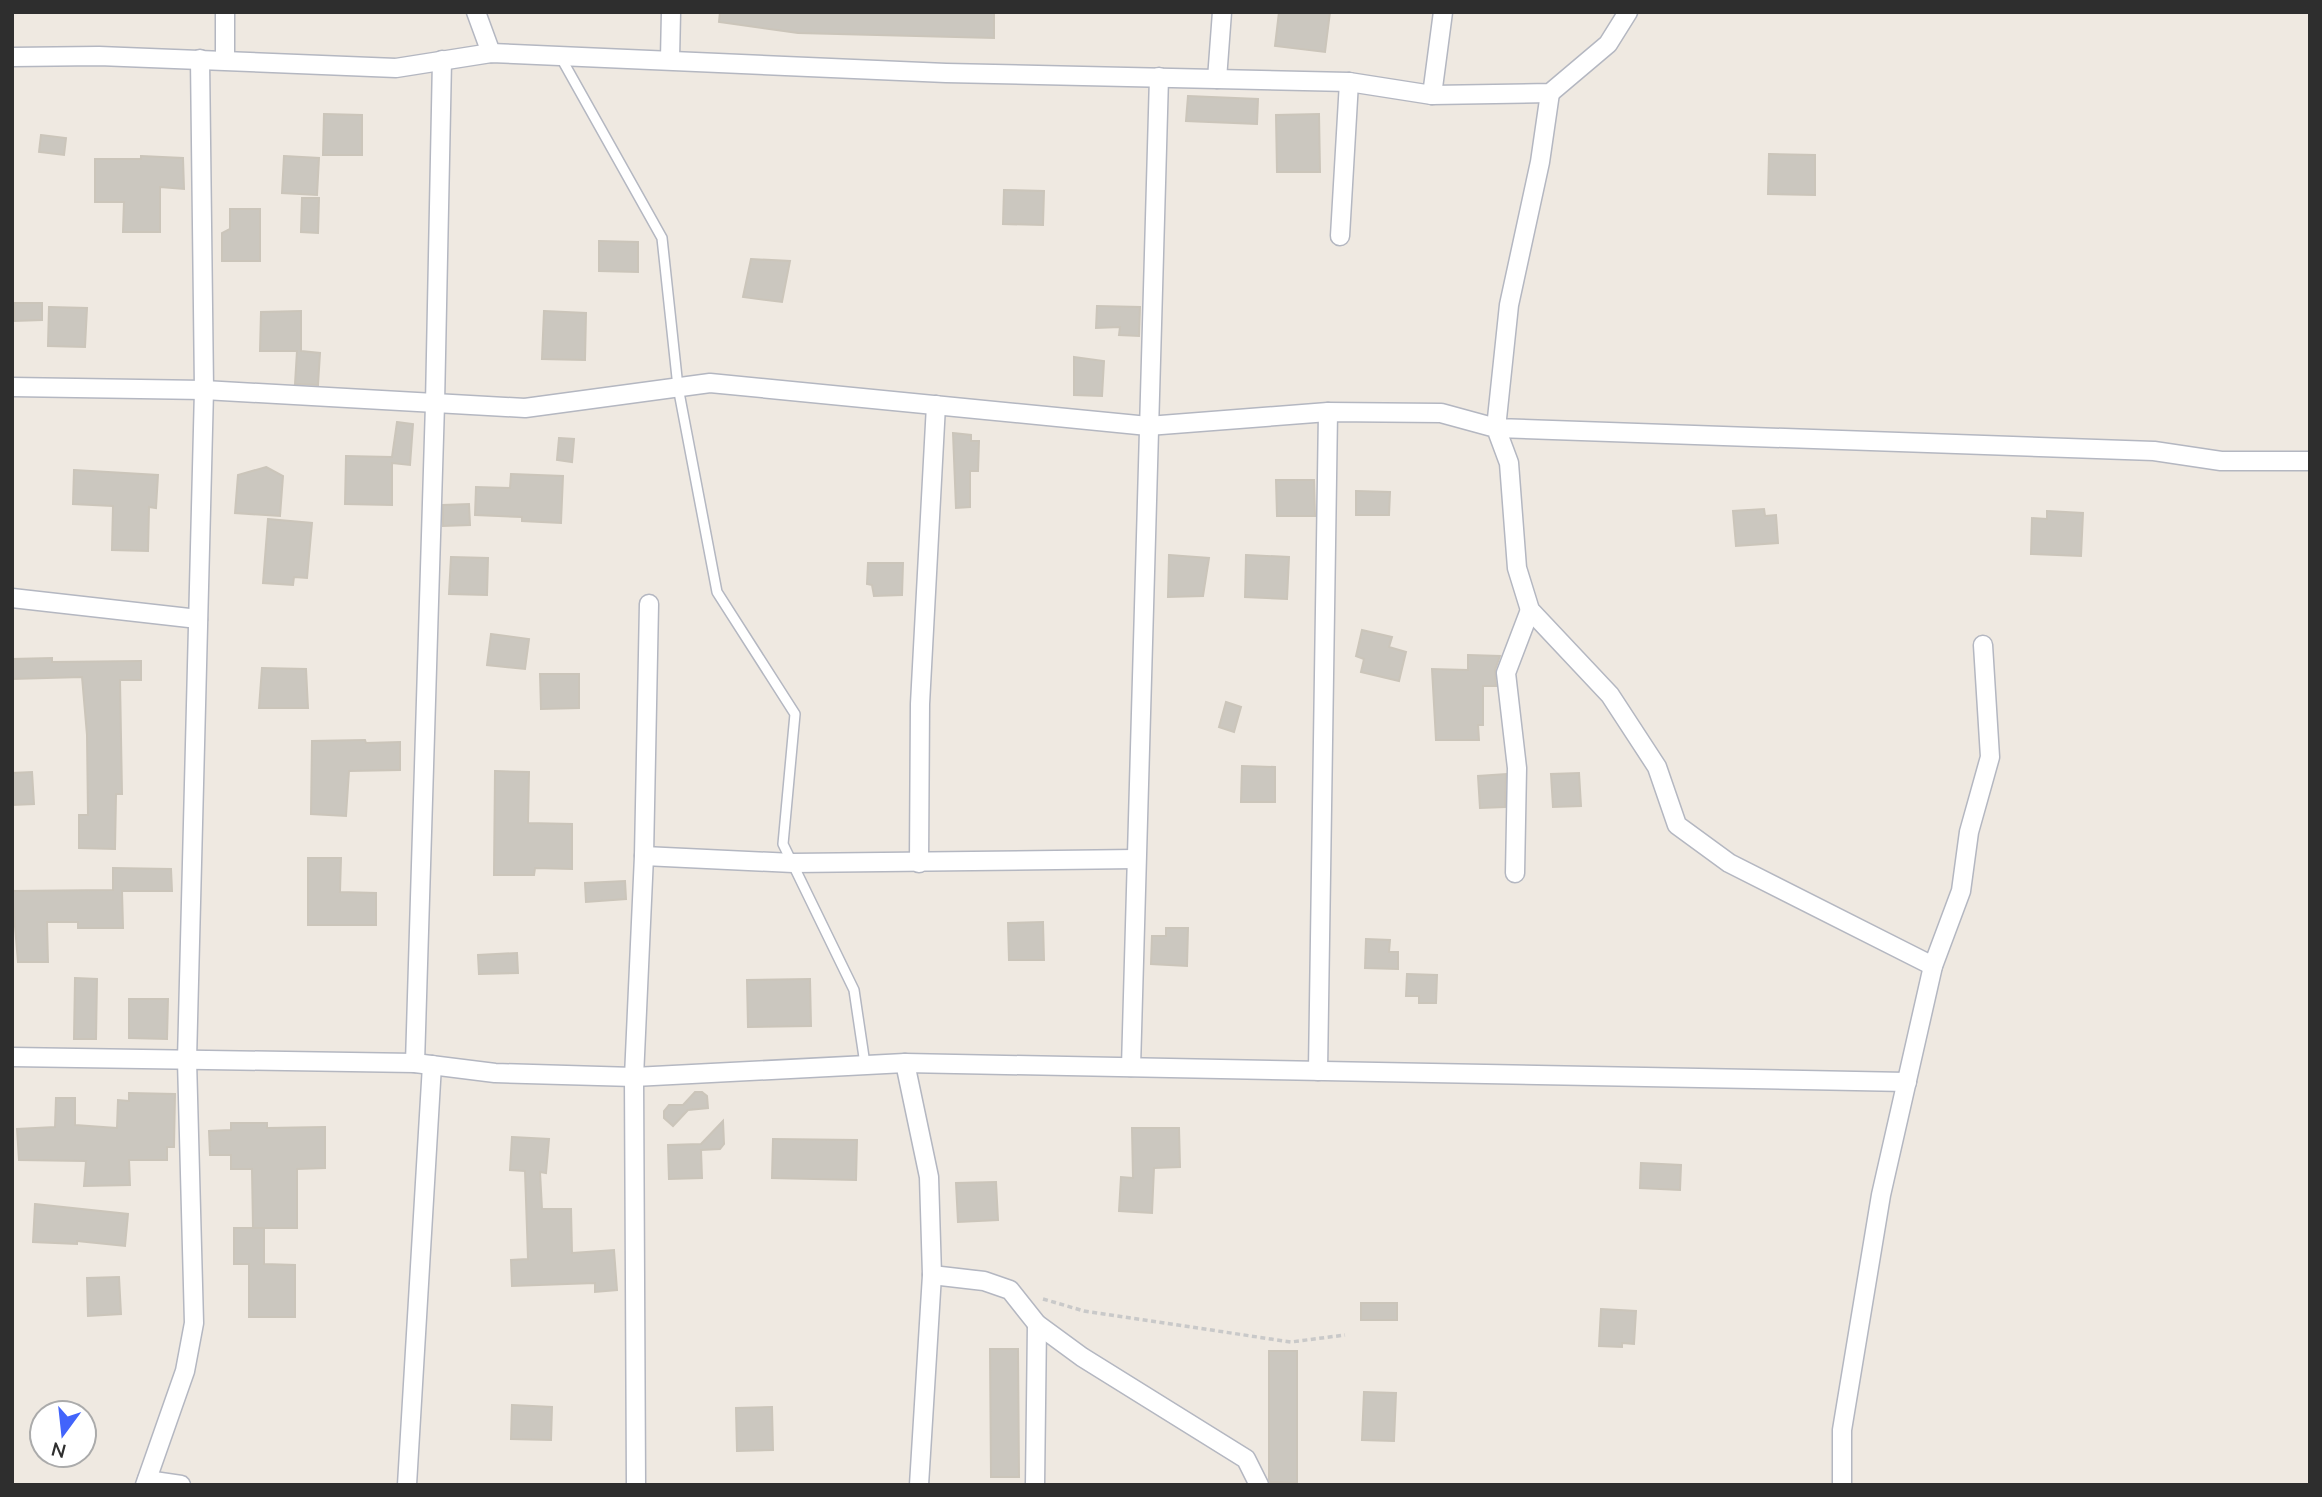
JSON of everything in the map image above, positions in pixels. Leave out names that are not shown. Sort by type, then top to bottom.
[{"type":"street","points":[[225,12],[225,61]]},
{"type":"street","points":[[475,12],[491,53]]},
{"type":"street","points":[[670,59],[671,12]]},
{"type":"street","points":[[1217,79],[1222,12]]},
{"type":"street","points":[[1432,95],[1443,12]]},
{"type":"street","points":[[12,57],[99,55],[396,68],[491,53],[946,73],[1349,82],[1432,95],[1550,93],[1608,44],[1628,12]]},
{"type":"street","points":[[181,1485],[146,1482],[185,1371],[194,1322],[187,1060],[204,390],[201,60]]},
{"type":"street","points":[[407,1485],[423,1064],[442,60]]},
{"type":"street","points":[[1131,1067],[1159,77]]},
{"type":"street","points":[[1340,236],[1349,82]]},
{"type":"street","points":[[1550,93],[1540,162],[1509,305],[1496,428],[1508,463],[1517,568],[1530,610],[1610,695],[1657,767],[1677,825],[1730,863],[1933,966]]},
{"type":"street","points":[[12,387],[204,390],[525,408],[709,383],[1148,426],[1328,412],[1441,413],[1496,428],[2154,451],[2221,461],[2310,461]]},
{"type":"street","points":[[919,863],[920,704],[936,405]]},
{"type":"street","points":[[1318,1071],[1328,412]]},
{"type":"street","points":[[12,598],[198,619]]},
{"type":"street","points":[[636,1485],[634,1077],[644,856],[649,604]]},
{"type":"street","points":[[1515,873],[1517,768],[1506,673],[1530,610]]},
{"type":"street","points":[[1842,1485],[1844,1418],[1881,1195],[1933,966],[1961,891],[1969,832],[1990,757],[1983,645]]},
{"type":"street","points":[[644,856],[793,863],[1136,859]]},
{"type":"street","points":[[12,1057],[423,1064],[495,1073],[634,1077],[905,1063],[1907,1082]]},
{"type":"street","points":[[905,1063],[929,1177],[932,1275],[919,1485]]},
{"type":"street","points":[[932,1275],[984,1281],[1010,1290],[1037,1324],[1082,1357],[1246,1459],[1259,1485]]},
{"type":"street","points":[[1035,1485],[1037,1324]]},
{"type":"lane","points":[[559,55],[662,238],[677,387],[717,592],[795,714],[783,844],[854,990],[865,1064]]},
{"type":"path","points":[[1010,1290],[1084,1311],[1291,1342],[1345,1335]]},
{"type":"building","points":[[720,12],[994,12],[994,38],[798,33],[719,22]]},
{"type":"building","points":[[1279,12],[1330,12],[1325,52],[1275,46]]},
{"type":"building","points":[[1188,96],[1258,99],[1257,124],[1186,121]]},
{"type":"building","points":[[324,114],[362,115],[362,155],[323,155]]},
{"type":"building","points":[[1319,114],[1320,172],[1277,172],[1276,115]]},
{"type":"building","points":[[41,135],[66,138],[64,155],[39,152]]},
{"type":"building","points":[[1769,154],[1815,155],[1815,195],[1768,194]]},
{"type":"building","points":[[141,156],[183,158],[184,189],[160,187],[160,232],[123,232],[124,202],[95,202],[95,159],[141,159]]},
{"type":"building","points":[[284,156],[319,158],[317,195],[282,193]]},
{"type":"building","points":[[1004,190],[1044,191],[1043,225],[1003,224]]},
{"type":"building","points":[[302,198],[319,198],[318,233],[301,232]]},
{"type":"building","points":[[230,209],[260,209],[260,261],[222,261],[222,233],[230,229]]},
{"type":"building","points":[[599,241],[638,242],[638,272],[599,271]]},
{"type":"building","points":[[751,259],[790,261],[782,302],[743,297]]},
{"type":"building","points":[[14,303],[42,303],[42,320],[14,321]]},
{"type":"building","points":[[1097,306],[1140,307],[1139,336],[1119,335],[1120,327],[1096,328]]},
{"type":"building","points":[[49,307],[87,308],[85,347],[48,346]]},
{"type":"building","points":[[301,311],[301,351],[320,353],[318,385],[295,384],[297,351],[260,351],[261,312]]},
{"type":"building","points":[[544,311],[586,313],[585,360],[542,359]]},
{"type":"building","points":[[1074,357],[1104,361],[1102,396],[1074,395]]},
{"type":"building","points":[[397,422],[413,424],[410,465],[392,463],[392,505],[345,504],[346,456],[392,457]]},
{"type":"building","points":[[953,433],[971,435],[971,441],[979,441],[978,471],[970,471],[970,507],[956,508]]},
{"type":"building","points":[[559,438],[574,439],[572,462],[557,460]]},
{"type":"building","points":[[266,467],[283,476],[280,516],[235,513],[238,475]]},
{"type":"building","points":[[74,470],[158,475],[156,508],[149,507],[148,551],[112,550],[113,506],[73,504]]},
{"type":"building","points":[[511,474],[563,476],[561,523],[522,521],[522,517],[475,515],[476,487],[510,488]]},
{"type":"building","points":[[1276,480],[1314,480],[1315,516],[1277,516]]},
{"type":"building","points":[[1356,491],[1390,492],[1389,515],[1356,515]]},
{"type":"building","points":[[469,504],[470,525],[443,526],[443,505]]},
{"type":"building","points":[[1764,509],[1765,516],[1776,515],[1778,543],[1736,546],[1733,511]]},
{"type":"building","points":[[2047,511],[2083,513],[2081,556],[2031,554],[2032,518],[2047,519]]},
{"type":"building","points":[[268,519],[312,523],[307,578],[294,577],[293,585],[263,583]]},
{"type":"building","points":[[1169,555],[1209,558],[1203,596],[1168,597]]},
{"type":"building","points":[[1246,555],[1289,557],[1287,599],[1245,597]]},
{"type":"building","points":[[451,557],[488,558],[487,595],[449,594]]},
{"type":"building","points":[[868,563],[903,563],[902,595],[874,596],[872,585],[867,584]]},
{"type":"building","points":[[1362,630],[1392,637],[1389,647],[1406,652],[1399,681],[1361,672],[1364,659],[1356,656]]},
{"type":"building","points":[[491,634],[529,639],[525,669],[487,665]]},
{"type":"building","points":[[1468,655],[1500,656],[1495,670],[1496,686],[1483,686],[1483,725],[1478,725],[1479,740],[1436,740],[1432,669],[1468,670]]},
{"type":"building","points":[[52,658],[52,662],[141,661],[141,680],[120,680],[122,794],[116,794],[115,849],[79,848],[79,815],[88,815],[87,735],[82,677],[12,679],[12,659]]},
{"type":"building","points":[[262,668],[306,669],[308,708],[259,708]]},
{"type":"building","points":[[540,674],[579,674],[579,708],[541,709]]},
{"type":"building","points":[[1226,702],[1241,707],[1234,732],[1219,727]]},
{"type":"building","points":[[365,740],[366,743],[400,742],[400,770],[349,771],[346,816],[311,814],[312,741]]},
{"type":"building","points":[[1242,766],[1275,767],[1275,802],[1241,802]]},
{"type":"building","points":[[495,771],[529,772],[528,823],[572,824],[572,869],[535,868],[534,875],[494,875]]},
{"type":"building","points":[[32,772],[34,804],[12,805],[12,773]]},
{"type":"building","points":[[1579,773],[1581,806],[1553,807],[1551,774]]},
{"type":"building","points":[[1506,774],[1505,807],[1480,808],[1478,776]]},
{"type":"building","points":[[308,858],[341,858],[340,892],[376,893],[376,925],[308,925]]},
{"type":"building","points":[[113,868],[171,869],[172,891],[122,891],[123,928],[78,928],[78,922],[47,922],[48,962],[18,962],[12,891],[113,890]]},
{"type":"building","points":[[625,881],[626,899],[586,902],[585,883]]},
{"type":"building","points":[[1043,922],[1044,960],[1009,960],[1008,923]]},
{"type":"building","points":[[1166,928],[1188,928],[1187,966],[1151,964],[1152,936],[1166,936]]},
{"type":"building","points":[[1366,939],[1390,940],[1389,952],[1398,952],[1398,969],[1365,968]]},
{"type":"building","points":[[517,953],[518,973],[479,974],[478,955]]},
{"type":"building","points":[[1407,974],[1437,975],[1436,1003],[1419,1003],[1419,996],[1406,996]]},
{"type":"building","points":[[75,978],[97,979],[96,1039],[74,1039]]},
{"type":"building","points":[[810,979],[811,1026],[748,1027],[747,980]]},
{"type":"building","points":[[129,999],[168,999],[167,1039],[129,1038]]},
{"type":"building","points":[[695,1092],[702,1092],[707,1096],[708,1108],[688,1110],[673,1126],[664,1118],[664,1111],[669,1105],[683,1105]]},
{"type":"building","points":[[129,1093],[175,1094],[174,1147],[167,1147],[167,1160],[129,1160],[130,1185],[84,1186],[86,1161],[19,1160],[17,1129],[55,1127],[56,1098],[75,1098],[75,1125],[117,1128],[118,1100],[129,1101]]},
{"type":"building","points":[[723,1121],[724,1144],[720,1149],[701,1150],[702,1178],[669,1179],[668,1145],[701,1144]]},
{"type":"building","points":[[231,1123],[267,1123],[267,1128],[325,1127],[325,1168],[297,1169],[297,1228],[253,1228],[252,1169],[231,1169],[231,1155],[210,1155],[209,1131],[231,1130]]},
{"type":"building","points":[[1132,1128],[1179,1128],[1180,1167],[1154,1168],[1152,1213],[1119,1211],[1121,1177],[1133,1178]]},
{"type":"building","points":[[512,1137],[549,1139],[546,1173],[540,1172],[542,1209],[571,1209],[572,1253],[614,1250],[617,1290],[595,1292],[595,1283],[512,1286],[511,1260],[528,1259],[525,1171],[510,1170]]},
{"type":"building","points":[[773,1139],[857,1140],[856,1180],[772,1178]]},
{"type":"building","points":[[1641,1163],[1681,1165],[1680,1190],[1640,1188]]},
{"type":"building","points":[[996,1182],[998,1220],[958,1222],[956,1183]]},
{"type":"building","points":[[35,1204],[128,1214],[125,1246],[77,1241],[77,1244],[33,1242]]},
{"type":"building","points":[[234,1228],[264,1228],[264,1264],[295,1265],[295,1317],[249,1317],[249,1264],[234,1264]]},
{"type":"building","points":[[119,1277],[121,1314],[88,1316],[87,1278]]},
{"type":"building","points":[[1361,1303],[1397,1303],[1397,1320],[1361,1320]]},
{"type":"building","points":[[1601,1309],[1636,1311],[1634,1344],[1622,1343],[1622,1347],[1599,1346]]},
{"type":"building","points":[[990,1349],[1018,1349],[1019,1477],[991,1477]]},
{"type":"building","points":[[1269,1351],[1297,1351],[1297,1483],[1269,1480]]},
{"type":"building","points":[[1364,1392],[1396,1393],[1394,1441],[1362,1440]]},
{"type":"building","points":[[512,1405],[552,1407],[551,1440],[511,1439]]},
{"type":"building","points":[[772,1407],[773,1450],[737,1451],[736,1408]]}]
